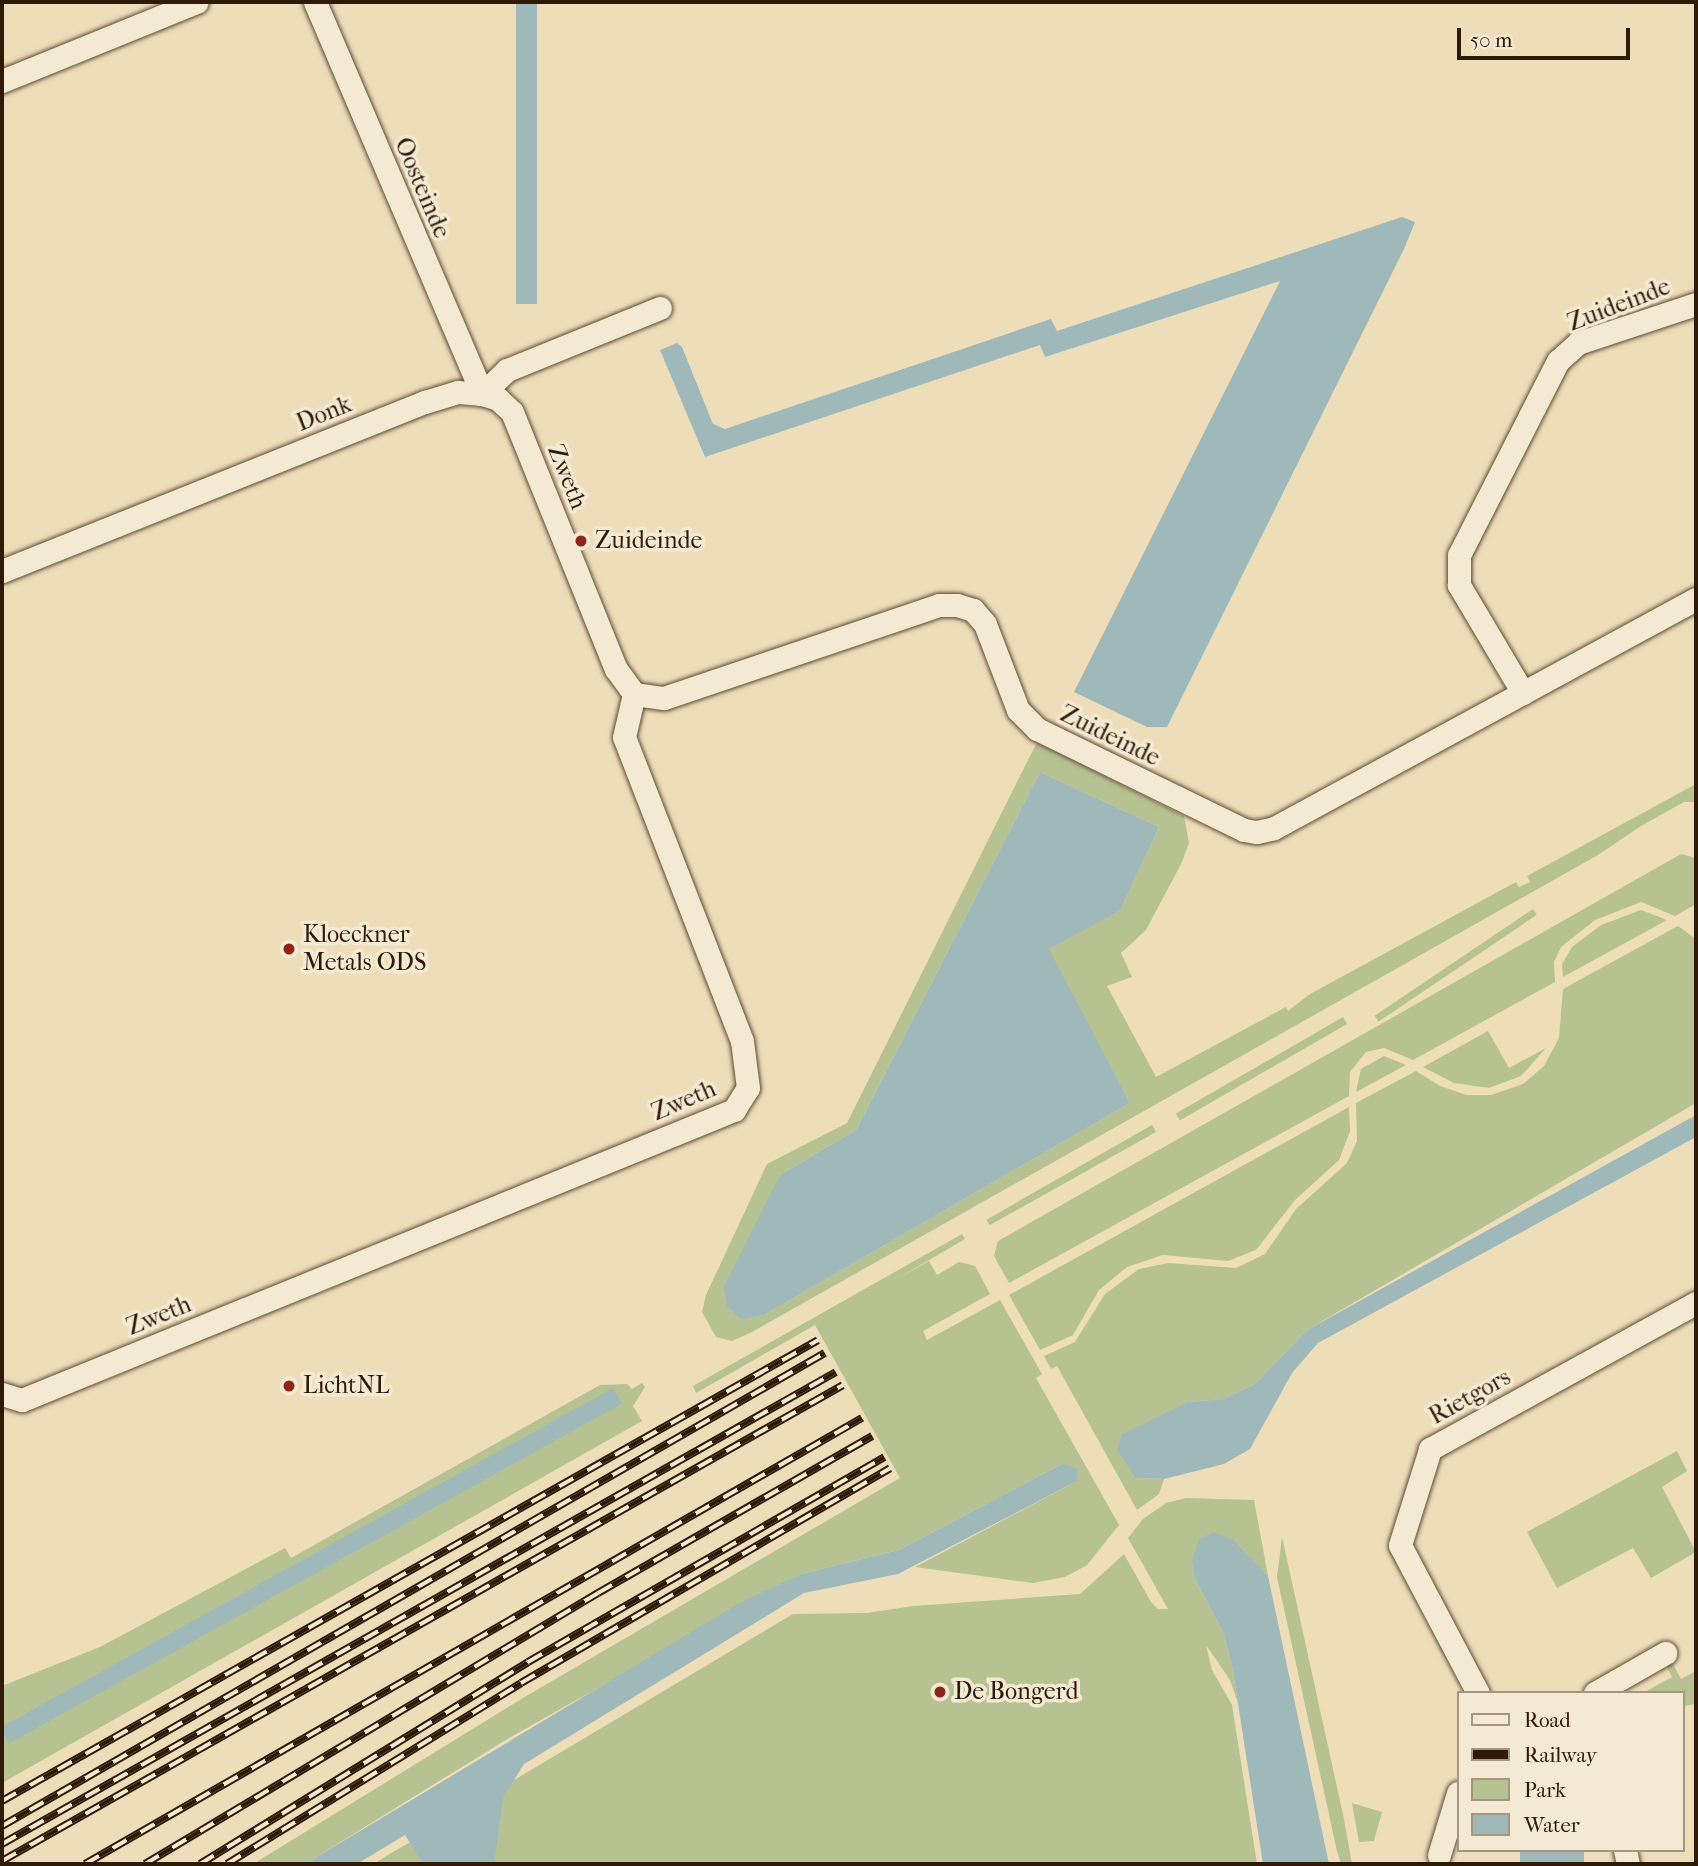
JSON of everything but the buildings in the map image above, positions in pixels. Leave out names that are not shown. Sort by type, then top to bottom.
[{"type":"street","points":[[2,81],[197,2]]},
{"type":"street","name":"Oosteinde","points":[[315,2],[482,394]]},
{"type":"street","name":"Zuideinde","points":[[1523,693],[1459,585],[1459,555],[1558,361],[1578,343],[1696,304]]},
{"type":"street","points":[[482,394],[507,370],[660,308]]},
{"type":"street","name":"Donk","points":[[2,571],[425,402],[457,392],[482,394]]},
{"type":"street","name":"Zweth","points":[[2,1394],[22,1400],[734,1110],[748,1088],[743,1041],[624,737],[634,695],[616,669],[512,412],[498,400],[482,394]]},
{"type":"street","name":"Zuideinde","points":[[634,695],[664,698],[939,605],[957,605],[973,610],[985,625],[1018,710],[1037,729],[1244,830],[1257,832],[1274,828],[1696,599]]},
{"type":"street","name":"Rietgors","points":[[1477,1691],[1400,1545],[1430,1449],[1696,1303]]},
{"type":"street","points":[[1598,1691],[1665,1653]]},
{"type":"street","points":[[1439,1856],[1456,1800]]},
{"type":"green space","points":[[1037,742],[1184,816],[1189,843],[1182,862],[1146,930],[1121,953],[1132,977],[1107,986],[1156,1077],[1286,1007],[1288,1011],[1310,994],[1516,882],[1519,887],[1530,882],[1527,876],[1696,784],[1696,802],[1684,802],[1641,826],[1598,855],[752,1332],[732,1341],[716,1337],[702,1312],[706,1295],[767,1164],[847,1123]],"holes":[[[1040,772],[1159,827],[1120,911],[1048,949],[1130,1103],[764,1315],[741,1318],[780,1175],[856,1130]]]},
{"type":"green space","points":[[1681,854],[1696,858],[1696,904],[1675,916],[1641,902],[1595,920],[1561,947],[1554,962],[1555,982],[1413,1060],[1384,1048],[1366,1052],[1350,1072],[1349,1096],[1009,1283],[994,1256],[998,1241]]},
{"type":"green space","points":[[1533,909],[1537,915],[1379,1022],[1375,1016]]},
{"type":"green space","points":[[1641,910],[1667,920],[1563,977],[1562,964],[1572,947],[1601,925]]},
{"type":"green space","points":[[1678,926],[1696,939],[1696,1103],[1307,1330],[1255,1384],[1223,1399],[1188,1402],[1136,1478],[1164,1479],[1159,1494],[1137,1510],[1057,1366],[1051,1369],[1044,1356],[1075,1342],[1105,1294],[1139,1269],[1168,1263],[1236,1268],[1265,1254],[1296,1209],[1347,1163],[1357,1141],[1356,1103],[1416,1071],[1440,1086],[1467,1095],[1491,1095],[1523,1084],[1544,1066],[1559,1038],[1563,989]]},
{"type":"green space","points":[[1343,1017],[1347,1024],[1180,1120],[1176,1114]]},
{"type":"green space","points":[[1488,1031],[1509,1068],[1546,1048],[1521,1076],[1489,1088],[1454,1083],[1423,1067]]},
{"type":"green space","points":[[1384,1056],[1406,1065],[1356,1092],[1361,1069]]},
{"type":"green space","points":[[1349,1107],[1350,1131],[1339,1160],[1295,1200],[1256,1250],[1228,1261],[1163,1255],[1127,1267],[1099,1290],[1073,1335],[1040,1350],[1009,1295]]},
{"type":"green space","points":[[1152,1125],[1156,1132],[990,1225],[986,1220]]},
{"type":"green space","points":[[962,1234],[965,1239],[895,1280],[929,1261],[937,1275],[959,1262],[975,1266],[990,1294],[923,1331],[927,1340],[1000,1300],[1042,1374],[1036,1378],[1119,1525],[1087,1565],[1065,1577],[1033,1583],[915,1567],[1077,1481],[1064,1463],[899,1550],[801,1574],[509,1738],[305,1864],[253,1864],[528,1695],[900,1478],[815,1325],[696,1393],[693,1386]]},
{"type":"green space","points":[[642,1383],[645,1387],[633,1406],[642,1421],[2,1783],[2,1686],[100,1647],[285,1548],[291,1558],[600,1385],[627,1384],[632,1389]]},
{"type":"green space","points":[[1677,1451],[1687,1471],[1662,1487],[1696,1552],[1651,1578],[1633,1548],[1557,1588],[1527,1532]]},
{"type":"green space","name":"De Bongerd","points":[[1186,1498],[1254,1500],[1268,1576],[1235,1541],[1196,1581],[1223,1632],[1232,1665],[1238,1703],[1230,1680],[1206,1645],[1212,1670],[1232,1705],[1257,1864],[373,1864],[793,1614],[867,1613],[913,1606],[1080,1594],[1124,1554],[1151,1602],[1158,1609],[1168,1609],[1128,1538],[1143,1519],[1166,1503]]},
{"type":"green space","points":[[1282,1537],[1352,1864],[1341,1864],[1337,1851],[1277,1577]]},
{"type":"green space","points":[[1671,1660],[1681,1679],[1696,1671],[1696,1704],[1684,1706],[1684,1691],[1647,1691],[1672,1677],[1665,1663]]},
{"type":"green space","points":[[1352,1803],[1382,1812],[1374,1841],[1359,1842]]},
{"type":"water","points":[[516,2],[537,2],[537,304],[516,304]]},
{"type":"water","points":[[1402,217],[1415,222],[1404,249],[1167,727],[1147,727],[1074,692],[1280,281],[1045,357],[1040,345],[705,457],[660,350],[677,343],[682,347],[713,424],[725,429],[1051,319],[1057,331]]},
{"type":"water","points":[[1040,772],[1159,827],[1120,911],[1049,949],[1130,1103],[764,1315],[741,1319],[727,1306],[724,1287],[780,1175],[856,1130]]},
{"type":"water","points":[[1696,1115],[1696,1137],[1318,1343],[1292,1373],[1250,1449],[1224,1464],[1164,1479],[1136,1478],[1117,1450],[1122,1434],[1188,1402],[1223,1399],[1255,1384],[1307,1330]]},
{"type":"water","points":[[613,1388],[622,1404],[9,1744],[2,1727]]},
{"type":"water","points":[[1064,1463],[1078,1469],[1077,1481],[898,1574],[804,1593],[524,1764],[503,1798],[494,1864],[423,1864],[405,1835],[357,1864],[305,1864],[738,1604],[801,1574],[899,1550]]},
{"type":"water","points":[[1214,1532],[1235,1541],[1268,1576],[1329,1864],[1263,1864],[1232,1665],[1223,1632],[1196,1581],[1192,1560],[1199,1539]]},
{"type":"water","points":[[1520,1852],[1584,1852],[1584,1864],[1520,1864]]},
{"type":"railway","points":[[2,1801],[818,1340]]},
{"type":"railway","points":[[2,1826],[825,1353]]},
{"type":"railway","points":[[2,1844],[836,1372]]},
{"type":"railway","points":[[2,1861],[843,1385]]},
{"type":"railway","points":[[85,1864],[862,1418]]},
{"type":"railway","points":[[145,1864],[598,1593],[872,1436]]},
{"type":"railway","points":[[200,1864],[528,1662],[884,1457]]},
{"type":"railway","points":[[227,1864],[521,1683],[890,1468]]},
{"type":"place","name":"Zuideinde","points":[[581,541]]},
{"type":"place","name":"Kloeckner Metals ODS","points":[[289,949]]},
{"type":"place","name":"LichtNL","points":[[289,1386]]},
{"type":"place","name":"De Bongerd","points":[[940,1692]]}]
